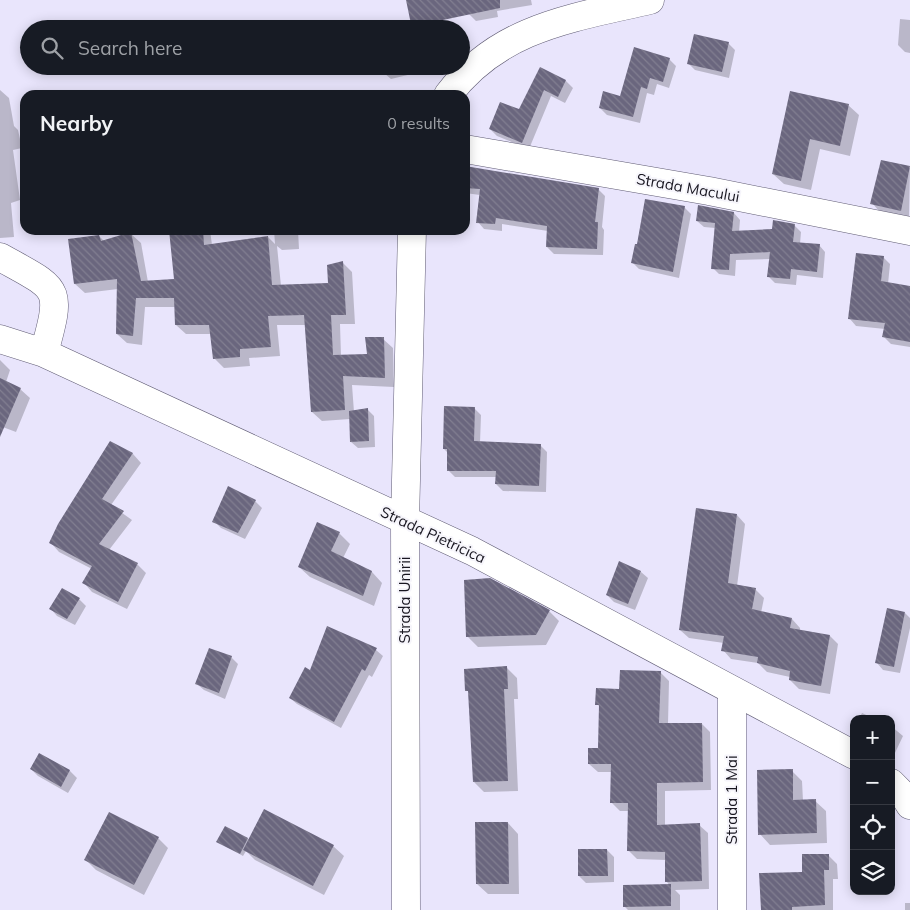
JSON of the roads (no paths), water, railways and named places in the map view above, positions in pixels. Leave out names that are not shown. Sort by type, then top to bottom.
[{"type":"street","points":[[470,70],[502,44],[531,30],[562,20],[650,0]]},
{"type":"street","points":[[452,90],[465,75]]},
{"type":"street","name":"Strada Macului","points":[[470,150],[708,191],[910,230]]},
{"type":"street","name":"Strada Unirii","points":[[406,910],[405,522],[412,235]]},
{"type":"street","points":[[0,257],[41,280],[51,291],[56,302],[55,314],[44,353]]},
{"type":"street","name":"Strada Pietricica","points":[[0,339],[44,353],[405,522],[472,551],[850,754]]},
{"type":"street","name":"Strada 1 Mai","points":[[732,690],[732,910]]},
{"type":"street","points":[[895,779],[910,770]]},
{"type":"street","points":[[895,786],[906,797],[910,805]]}]
